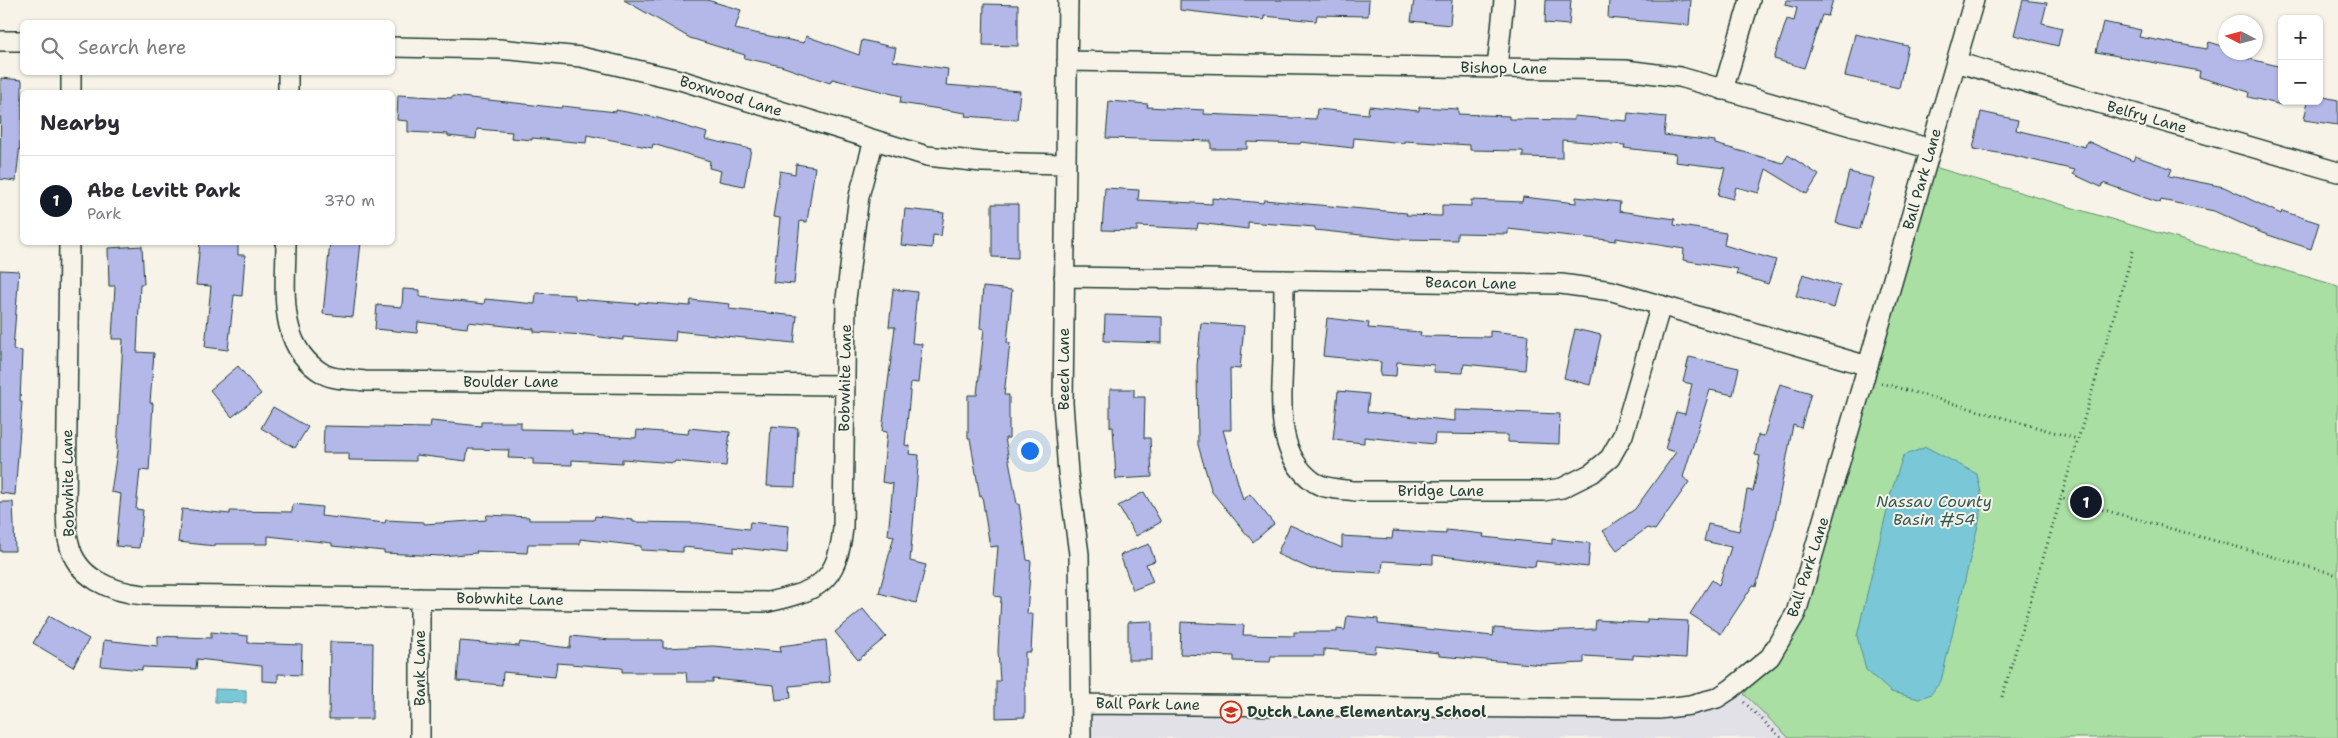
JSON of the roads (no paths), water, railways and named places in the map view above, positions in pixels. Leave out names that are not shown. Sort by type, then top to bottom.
[{"type":"street","name":"Beech Lane","points":[[1068,0],[1063,403],[1068,473],[1079,554],[1081,738]]},
{"type":"street","points":[[1497,68],[1504,0]]},
{"type":"street","points":[[1723,90],[1750,0]]},
{"type":"street","name":"Ball Park Lane","points":[[1082,704],[1659,709],[1718,698],[1731,689],[1770,657],[1796,613],[1974,0]]},
{"type":"street","points":[[0,41],[20,41]]},
{"type":"street","name":"Boxwood Lane","points":[[395,47],[499,49],[581,57],[680,80],[927,156],[982,162],[1065,164]]},
{"type":"street","name":"Bishop Lane","points":[[1067,61],[1625,70],[1680,77],[1931,150]]},
{"type":"street","name":"Belfry Lane","points":[[1956,62],[2338,172]]},
{"type":"street","points":[[71,75],[71,90]]},
{"type":"street","points":[[288,75],[288,90]]},
{"type":"street","name":"Bobwhite Lane","points":[[69,245],[66,512],[69,544],[74,558],[84,572],[94,580],[126,594],[144,596],[768,602],[802,594],[815,587],[828,575],[836,562],[840,549],[846,299],[859,196],[874,140]]},
{"type":"street","name":"Boulder Lane","points":[[286,245],[285,316],[290,335],[301,356],[325,375],[365,381],[844,385]]},
{"type":"street","name":"Beacon Lane","points":[[1064,277],[1561,284],[1612,291],[1661,305],[1866,372]]},
{"type":"street","name":"Bridge Lane","points":[[1284,280],[1282,418],[1288,447],[1296,464],[1314,482],[1328,488],[1355,491],[1543,491],[1562,488],[1592,473],[1610,458],[1623,435],[1661,305]]},
{"type":"street","name":"Bank Lane","points":[[420,598],[420,738]]},
{"type":"water","name":"Nassau County Basin #54","points":[[1926,447],[1977,474],[1981,493],[1980,517],[1941,681],[1931,694],[1919,699],[1891,692],[1866,670],[1857,636],[1891,493],[1903,456]]},
{"type":"water","points":[[215,689],[246,690],[246,703],[215,702]]},
{"type":"place","name":"Abe Levitt Park","points":[[2086,502]]},
{"type":"place","name":"Dutch Lane Elementary School","points":[[1231,712]]}]
